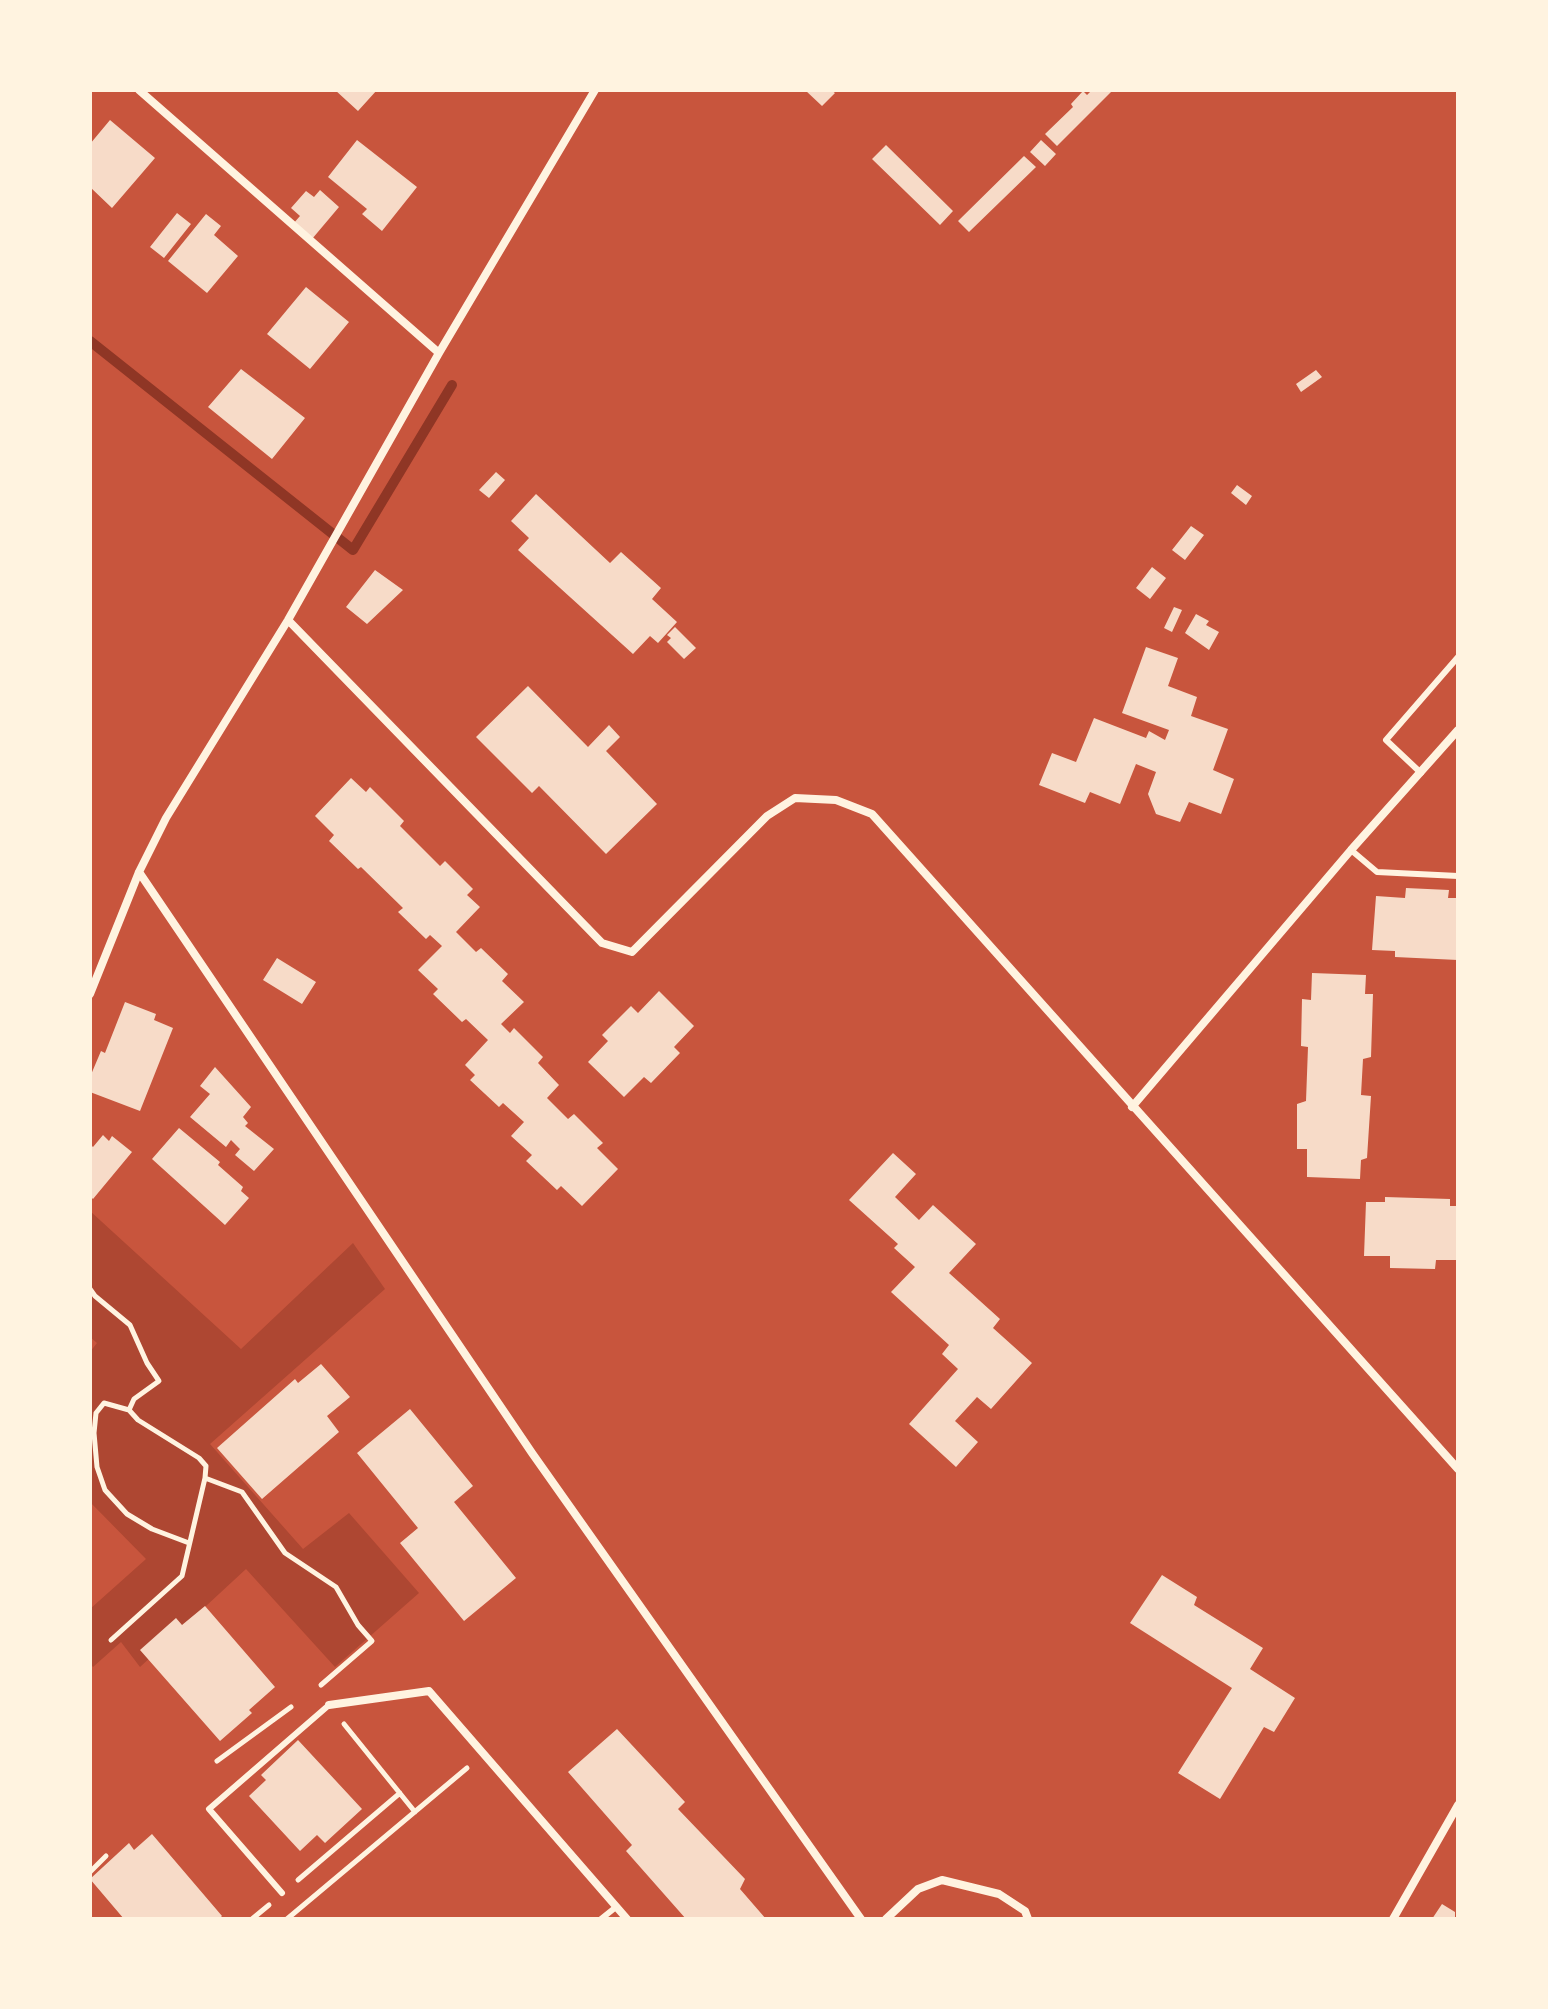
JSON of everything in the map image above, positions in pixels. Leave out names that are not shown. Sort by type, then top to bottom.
[{"type":"street","points":[[139,90],[439,353]]},
{"type":"street","points":[[90,994],[139,872],[166,818],[288,620],[439,353],[595,90]]},
{"type":"street","points":[[288,620],[602,943],[632,952],[767,816],[795,798],[836,800],[872,814],[1458,1469]]},
{"type":"street","points":[[1132,1107],[1351,850],[1458,730]]},
{"type":"street","points":[[139,872],[532,1453],[861,1919]]},
{"type":"street","points":[[329,1705],[429,1691],[627,1919]]},
{"type":"street","points":[[1393,1919],[1458,1805]]},
{"type":"street","points":[[886,1919],[918,1889],[942,1880],[999,1894],[1025,1911],[1028,1919]]},
{"type":"lane","points":[[1421,773],[1386,740],[1458,657]]},
{"type":"lane","points":[[1351,850],[1377,872],[1458,876]]},
{"type":"lane","points":[[282,1893],[209,1809],[329,1705]]},
{"type":"lane","points":[[601,1919],[616,1907]]},
{"type":"path","points":[[90,1289],[130,1325],[159,1381],[134,1399],[129,1410]]},
{"type":"path","points":[[111,1640],[182,1576],[206,1466],[199,1458],[138,1420],[129,1410],[104,1403],[96,1413],[94,1433],[97,1467],[105,1490],[127,1514],[152,1529],[189,1543]]},
{"type":"path","points":[[205,1478],[242,1492],[285,1553],[336,1587],[358,1625],[372,1641]]},
{"type":"path","points":[[329,1705],[415,1812]]},
{"type":"path","points":[[287,1919],[483,1755]]},
{"type":"path","points":[[252,1919],[400,1793]]},
{"type":"path","points":[[90,1872],[106,1856]]},
{"type":"shaded area","points":[[90,1211],[241,1349],[353,1243],[385,1289],[210,1444],[303,1549],[349,1513],[419,1593],[335,1667],[246,1569],[140,1667],[121,1642],[93,1667],[90,1663],[90,1609],[146,1559],[90,1502],[90,1352],[97,1343],[90,1337]]},
{"type":"building","points":[[335,90],[377,90],[358,111]]},
{"type":"building","points":[[805,90],[831,90],[835,93],[822,106]]},
{"type":"building","points":[[1092,90],[1113,90],[1057,146],[1045,134],[1073,107],[1071,104],[1083,91],[1087,95]]},
{"type":"building","points":[[110,120],[155,158],[112,208],[90,187],[90,144]]},
{"type":"building","points":[[357,140],[417,187],[382,231],[362,214],[367,209],[328,177]]},
{"type":"building","points":[[1041,140],[1056,154],[1045,166],[1030,152]]},
{"type":"building","points":[[886,145],[953,211],[940,225],[872,159]]},
{"type":"building","points":[[1024,156],[1036,167],[969,232],[958,221]]},
{"type":"building","points":[[320,190],[339,207],[312,239],[293,224],[300,216],[291,208],[306,191],[314,197]]},
{"type":"building","points":[[177,213],[191,224],[164,258],[150,247]]},
{"type":"building","points":[[206,214],[221,226],[214,235],[238,256],[207,293],[168,261]]},
{"type":"building","points":[[306,287],[349,322],[310,369],[267,334]]},
{"type":"building","points":[[241,369],[305,418],[272,459],[208,407]]},
{"type":"building","points":[[1316,370],[1322,377],[1301,392],[1296,384]]},
{"type":"building","points":[[496,472],[505,480],[489,498],[479,490]]},
{"type":"building","points":[[1237,485],[1252,496],[1246,505],[1231,493]]},
{"type":"building","points":[[536,494],[610,563],[621,552],[661,588],[652,599],[677,622],[658,643],[650,636],[633,654],[518,550],[529,538],[511,521]]},
{"type":"building","points":[[1191,526],[1204,535],[1185,560],[1172,550]]},
{"type":"building","points":[[1152,567],[1166,578],[1150,599],[1136,588]]},
{"type":"building","points":[[375,570],[403,590],[367,624],[346,607]]},
{"type":"building","points":[[1174,607],[1182,610],[1172,632],[1164,628]]},
{"type":"building","points":[[1196,614],[1209,621],[1206,625],[1219,632],[1209,650],[1185,633]]},
{"type":"building","points":[[675,627],[696,648],[684,659],[667,642],[671,638],[667,635]]},
{"type":"building","points":[[1146,647],[1178,658],[1168,686],[1197,697],[1191,716],[1228,729],[1213,770],[1234,779],[1221,814],[1189,802],[1180,822],[1156,814],[1148,794],[1156,772],[1136,764],[1120,804],[1090,792],[1085,803],[1039,785],[1052,753],[1076,762],[1094,718],[1146,738],[1149,731],[1165,740],[1169,730],[1122,713]]},
{"type":"building","points":[[528,686],[588,747],[609,725],[620,737],[606,751],[657,804],[606,854],[539,786],[532,793],[476,737]]},
{"type":"building","points":[[351,778],[366,792],[370,787],[404,821],[400,826],[440,866],[445,861],[473,889],[467,895],[480,907],[456,932],[476,952],[481,948],[508,974],[502,981],[524,1002],[501,1024],[510,1033],[514,1028],[543,1057],[538,1063],[559,1085],[547,1098],[568,1119],[574,1114],[603,1143],[597,1148],[618,1169],[582,1206],[561,1186],[557,1190],[526,1161],[532,1155],[511,1136],[524,1122],[503,1103],[499,1107],[470,1080],[475,1075],[465,1065],[488,1040],[466,1019],[462,1022],[433,994],[438,989],[418,970],[442,946],[430,935],[426,939],[398,912],[403,908],[329,841],[334,835],[315,816]]},
{"type":"building","points":[[1406,888],[1449,890],[1448,898],[1458,898],[1458,960],[1395,957],[1395,951],[1372,950],[1376,896],[1405,898]]},
{"type":"building","points":[[277,958],[316,982],[302,1004],[263,980]]},
{"type":"building","points":[[1312,973],[1366,975],[1365,994],[1373,994],[1371,1057],[1363,1059],[1361,1095],[1371,1096],[1367,1158],[1361,1160],[1360,1179],[1307,1177],[1307,1149],[1297,1149],[1297,1104],[1306,1101],[1308,1047],[1301,1046],[1302,999],[1311,1000]]},
{"type":"building","points":[[659,991],[694,1026],[674,1047],[680,1053],[651,1083],[644,1077],[624,1097],[588,1062],[608,1041],[602,1035],[631,1006],[638,1013]]},
{"type":"building","points":[[125,1002],[156,1014],[154,1020],[173,1028],[140,1111],[90,1092],[90,1077],[101,1051],[105,1053]]},
{"type":"building","points":[[215,1067],[251,1107],[243,1117],[248,1123],[245,1126],[274,1149],[254,1171],[235,1155],[240,1149],[231,1140],[226,1147],[190,1117],[210,1094],[200,1086]]},
{"type":"building","points":[[179,1128],[220,1162],[218,1165],[243,1187],[241,1191],[249,1198],[225,1225],[152,1159]]},
{"type":"building","points":[[103,1135],[109,1141],[112,1136],[132,1152],[93,1199],[90,1196],[90,1144],[93,1147]]},
{"type":"building","points":[[893,1153],[916,1174],[895,1197],[919,1220],[933,1205],[976,1244],[949,1273],[1000,1319],[993,1328],[1032,1363],[991,1409],[977,1397],[955,1421],[978,1442],[956,1467],[909,1424],[958,1369],[942,1354],[949,1345],[891,1292],[915,1267],[894,1248],[898,1244],[849,1200]]},
{"type":"building","points":[[1385,1197],[1450,1199],[1450,1206],[1458,1206],[1458,1260],[1436,1260],[1435,1269],[1390,1268],[1390,1256],[1364,1256],[1366,1202],[1385,1202]]},
{"type":"building","points":[[321,1364],[350,1397],[327,1416],[339,1432],[262,1499],[217,1448],[295,1379],[298,1383]]},
{"type":"building","points":[[410,1409],[473,1486],[454,1502],[516,1578],[464,1621],[400,1543],[418,1528],[357,1453]]},
{"type":"building","points":[[1162,1575],[1197,1597],[1194,1605],[1263,1648],[1250,1669],[1295,1698],[1274,1732],[1264,1727],[1220,1799],[1178,1773],[1232,1688],[1130,1623]]},
{"type":"building","points":[[205,1606],[275,1687],[249,1710],[252,1713],[220,1741],[140,1650],[176,1618],[182,1625]]},
{"type":"building","points":[[617,1729],[685,1802],[678,1809],[745,1879],[740,1889],[766,1919],[686,1919],[626,1851],[632,1845],[568,1772]]},
{"type":"building","points":[[298,1740],[362,1809],[325,1843],[317,1835],[300,1851],[249,1796],[266,1780],[261,1775]]},
{"type":"building","points":[[152,1834],[222,1916],[219,1919],[124,1919],[90,1879],[129,1843],[134,1850]]},
{"type":"building","points":[[1442,1904],[1455,1912],[1455,1919],[1432,1919]]},
{"type":"waterway","points":[[90,341],[353,550],[452,385]]}]
